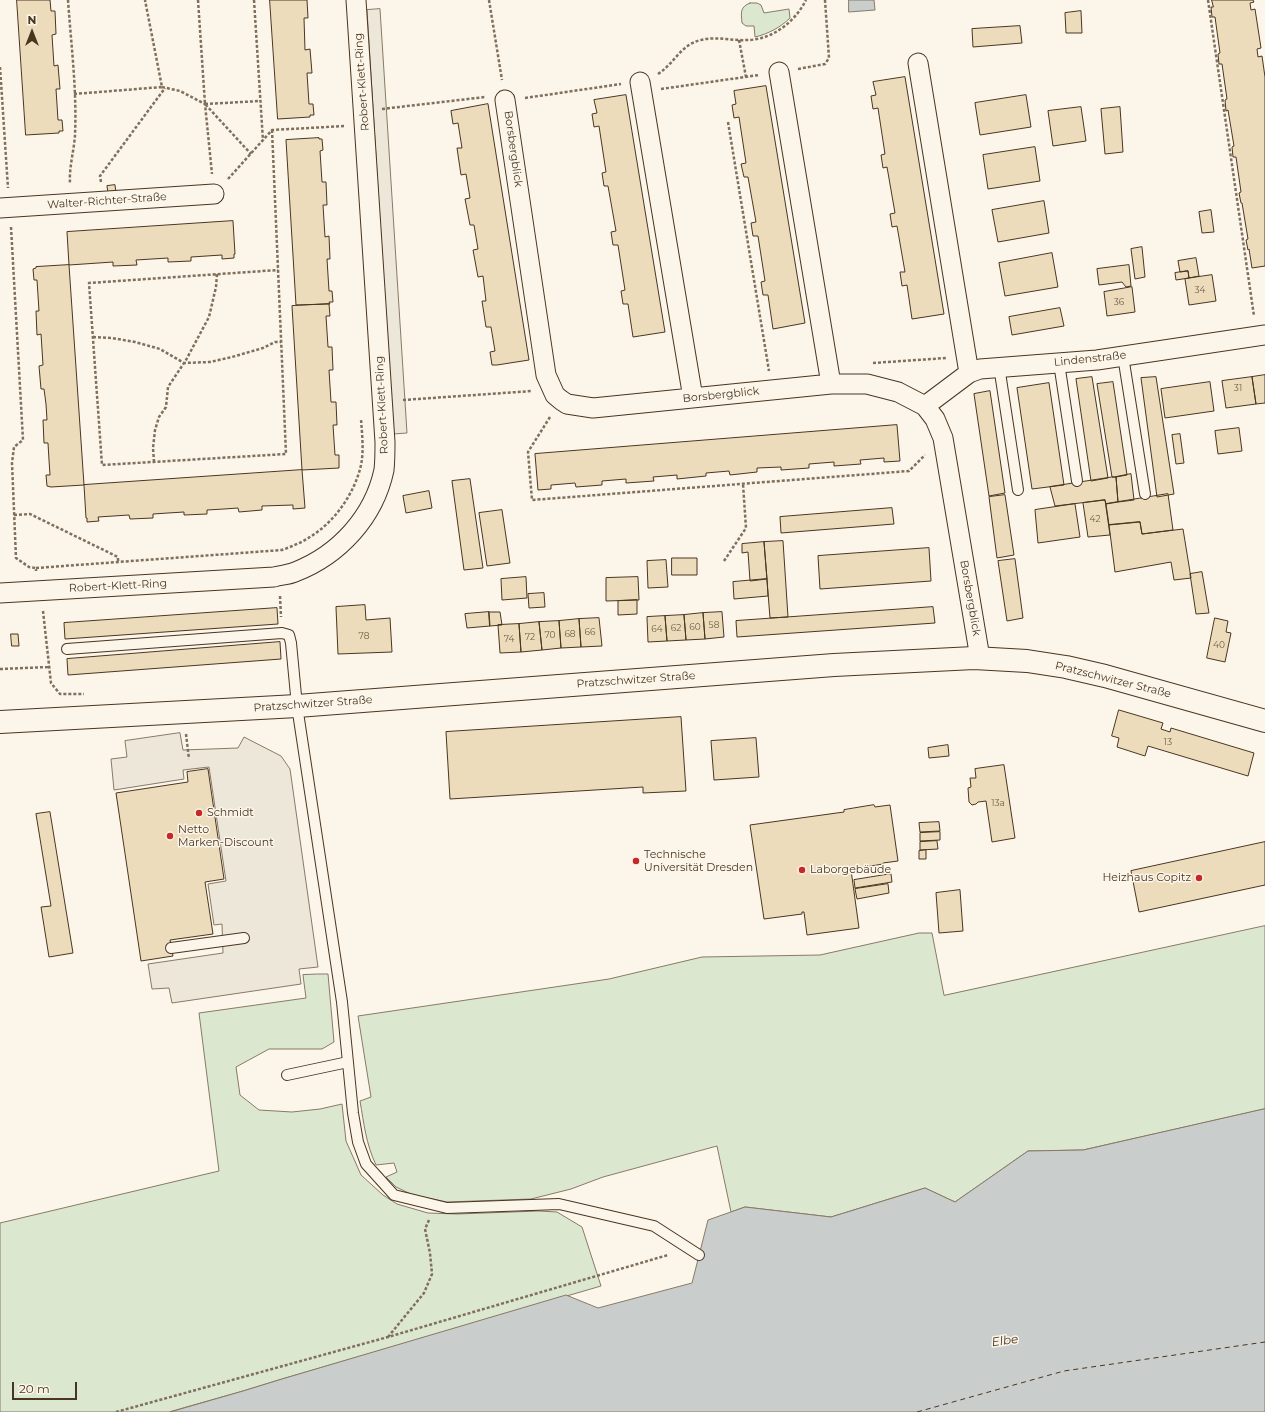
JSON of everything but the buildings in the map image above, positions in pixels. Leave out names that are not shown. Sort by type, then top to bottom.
[{"type":"street","name":"Robert-Klett-Ring","points":[[0,593],[278,576],[294,573],[319,560],[337,548],[352,534],[370,509],[384,469],[385,442],[356,0]]},
{"type":"street","points":[[918,63],[968,365]]},
{"type":"street","points":[[779,72],[831,384]]},
{"type":"street","points":[[640,82],[693,398]]},
{"type":"street","name":"Borsbergblick","points":[[505,100],[546,375],[557,394],[567,404],[593,408],[831,384],[867,384],[898,392],[925,406],[935,419],[943,438],[980,658]]},
{"type":"street","name":"Walter-Richter-Straße","points":[[5,208],[214,194]]},
{"type":"street","name":"Lindenstraße","points":[[925,406],[968,365],[980,369],[999,366],[1097,360],[1261,335]]},
{"type":"street","name":"Pratzschwitzer Straße","points":[[0,722],[297,706],[834,665],[980,658],[1027,661],[1066,667],[1104,676],[1265,721]]},
{"type":"lane","points":[[1123,356],[1145,494]]},
{"type":"lane","points":[[1059,363],[1077,482]]},
{"type":"lane","points":[[999,366],[1018,490]]},
{"type":"lane","points":[[67,649],[282,633],[288,636],[291,643],[297,706],[342,1002],[353,1113],[358,1142],[366,1164],[394,1195],[447,1208],[559,1204],[654,1226],[700,1255]]},
{"type":"lane","points":[[171,948],[244,938]]},
{"type":"lane","points":[[287,1075],[348,1062]]},
{"type":"path","points":[[68,0],[75,135],[69,174],[72,204]]},
{"type":"path","points":[[103,202],[100,176],[164,87],[145,0]]},
{"type":"path","points":[[198,0],[205,104],[214,194]]},
{"type":"path","points":[[254,0],[262,140]]},
{"type":"path","points":[[490,0],[505,100]]},
{"type":"path","points":[[640,82],[660,73],[688,45],[701,40],[749,40],[765,37],[786,25],[801,10],[806,0]]},
{"type":"path","points":[[1208,0],[1261,335]]},
{"type":"path","points":[[739,40],[746,76]]},
{"type":"path","points":[[0,67],[5,208],[23,440],[14,447],[12,463],[16,558],[29,567],[36,568],[282,550],[300,543],[314,535],[338,513],[355,486],[362,464],[361,417]]},
{"type":"path","points":[[74,94],[164,87],[180,91],[205,104],[251,154]]},
{"type":"path","points":[[205,104],[260,102]]},
{"type":"path","points":[[728,122],[772,390]]},
{"type":"path","points":[[214,194],[272,130],[365,125]]},
{"type":"path","points":[[272,130],[286,454],[102,465],[89,283],[278,270]]},
{"type":"path","points":[[154,462],[153,448],[155,430],[159,418],[166,407],[168,387],[184,363],[209,317],[216,287],[217,274]]},
{"type":"path","points":[[93,337],[127,341],[160,350],[184,363],[210,362],[263,348],[275,342],[282,342]]},
{"type":"path","points":[[872,363],[968,365]]},
{"type":"path","points":[[383,402],[557,394],[528,452],[532,500],[909,471],[943,438]]},
{"type":"path","points":[[724,561],[746,528],[743,484]]},
{"type":"path","points":[[14,515],[30,514],[118,557],[118,562]]},
{"type":"path","points":[[36,568],[51,683],[60,694],[90,693]]},
{"type":"path","points":[[278,576],[282,633]]},
{"type":"path","points":[[0,669],[49,667]]},
{"type":"path","points":[[185,728],[189,759]]},
{"type":"path","points":[[388,1337],[424,1293],[432,1274],[430,1253],[425,1229],[436,1205]]},
{"type":"path","points":[[116,1412],[388,1337],[689,1248]]},
{"type":"green space","points":[[750,3],[757,3],[761,5],[764,13],[789,9],[790,18],[774,30],[755,37],[754,26],[746,26],[742,23],[742,10],[744,6]]},
{"type":"green space","points":[[1265,926],[1265,1109],[1083,1150],[1028,1151],[955,1202],[925,1188],[831,1217],[745,1207],[731,1212],[717,1146],[603,1177],[571,1189],[531,1199],[447,1202],[413,1195],[396,1187],[386,1177],[397,1172],[394,1163],[376,1165],[366,1134],[360,1101],[371,1097],[358,1016],[609,979],[702,957],[820,955],[919,933],[932,933],[944,995]]},
{"type":"green space","points":[[328,974],[334,1042],[322,1049],[269,1049],[236,1067],[240,1095],[259,1110],[292,1112],[320,1109],[342,1104],[346,1141],[361,1175],[383,1195],[397,1204],[428,1213],[457,1214],[539,1211],[557,1212],[582,1227],[601,1286],[169,1412],[0,1412],[0,1223],[219,1171],[199,1013],[306,998],[303,975]]},
{"type":"shaded area","points":[[380,9],[407,433],[393,434],[367,10]]},
{"type":"shaded area","points":[[180,733],[183,750],[238,748],[244,737],[281,756],[290,769],[318,967],[299,969],[301,984],[172,1003],[169,988],[152,989],[148,964],[223,953],[222,924],[214,925],[208,884],[226,881],[209,767],[183,770],[184,779],[114,790],[111,759],[127,757],[125,741]]},
{"type":"water","points":[[849,0],[874,0],[875,10],[849,12]]},
{"type":"water","name":"Elbe","points":[[1265,1109],[1265,1412],[170,1412],[566,1295],[598,1308],[692,1283],[708,1220],[745,1207],[831,1217],[925,1188],[955,1202],[1028,1151],[1083,1150]]},
{"type":"ferry route","points":[[917,1412],[1064,1371],[1265,1342]]},
{"type":"place","name":"Schmidt","points":[[199,813]]},
{"type":"place","name":"Netto Marken-Discount","points":[[170,836]]},
{"type":"place","name":"Technische Universität Dresden","points":[[636,861]]},
{"type":"place","name":"Laborgebäude","points":[[802,870]]},
{"type":"place","name":"Heizhaus Copitz","points":[[1199,878]]}]
